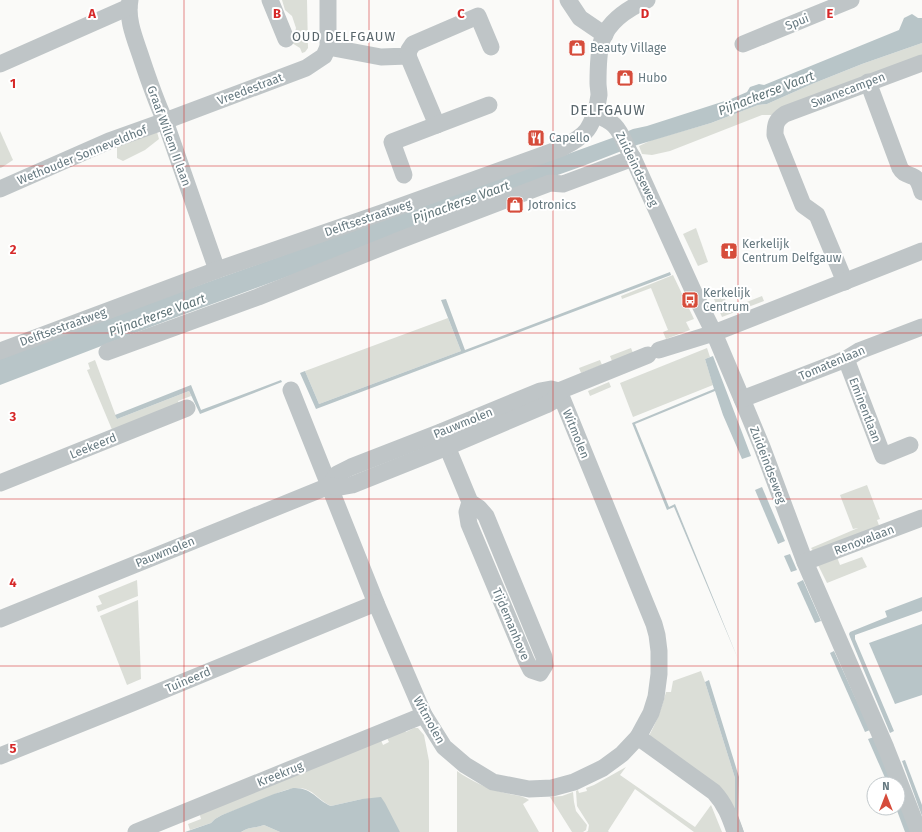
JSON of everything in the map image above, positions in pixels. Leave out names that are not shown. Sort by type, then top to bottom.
[{"type":"street","points":[[270,0],[286,38]]},
{"type":"street","points":[[328,0],[328,48],[381,57],[408,56]]},
{"type":"street","points":[[568,0],[580,18],[605,35]]},
{"type":"street","name":"Delftsestraatweg","points":[[0,351],[217,270],[562,148],[580,137],[592,121],[599,96],[598,83],[600,50],[605,35],[611,25],[619,17],[633,7],[647,0]]},
{"type":"street","name":"Spui","points":[[743,44],[851,0]]},
{"type":"street","points":[[0,64],[129,4]]},
{"type":"street","name":"Graaf Willem II laan","points":[[129,4],[130,23],[157,104],[165,121],[217,270]]},
{"type":"street","points":[[437,125],[408,56],[409,50],[413,44],[478,16],[490,47]]},
{"type":"street","name":"Vreedestraat","points":[[165,121],[306,68],[324,56],[328,48]]},
{"type":"street","name":"Swanecampen","points":[[845,282],[817,215],[803,205],[775,135],[776,123],[785,114],[922,63]]},
{"type":"street","points":[[868,82],[902,173],[914,177],[918,181],[922,192]]},
{"type":"street","points":[[404,175],[392,142],[489,105]]},
{"type":"street","name":"Zuideindseweg","points":[[594,114],[613,124],[621,134],[714,333],[762,447],[805,562],[886,748],[918,832]]},
{"type":"street","name":"Wethouder Sonneveldhof","points":[[0,189],[109,141],[165,121]]},
{"type":"street","points":[[107,352],[258,297],[400,240],[550,183],[563,184],[630,154]]},
{"type":"street","name":"Pauwmolen","points":[[0,619],[329,486],[337,474],[351,467],[444,439],[540,391],[551,389],[559,392],[654,353],[714,333],[922,251]]},
{"type":"street","name":"Tomatenlaan","points":[[742,398],[846,359],[859,351],[922,327]]},
{"type":"street","name":"Eminentlaan","points":[[846,359],[883,456],[910,445]]},
{"type":"street","name":"Witmolen","points":[[292,390],[376,603],[424,715],[444,747],[465,765],[493,782],[529,789],[552,788],[574,782],[603,768],[622,754],[638,737],[651,713],[656,697],[660,674],[660,651],[654,624],[559,392]]},
{"type":"street","name":"Leekeerd","points":[[0,483],[187,408]]},
{"type":"street","name":"Tijdemanhove","points":[[444,439],[470,502],[479,508],[486,516],[533,629],[544,657],[545,665],[540,673],[531,670],[526,660],[468,524],[467,512],[470,502]]},
{"type":"street","name":"Renovalaan","points":[[805,562],[922,518]]},
{"type":"street","name":"Tuineerd","points":[[0,756],[139,701],[376,603]]},
{"type":"street","name":"Kreekrug","points":[[136,832],[424,715]]},
{"type":"street","points":[[638,737],[714,792],[721,800],[727,811],[735,832]]},
{"type":"shaded area","points":[[282,0],[307,0],[308,48],[305,52],[302,53],[300,48],[292,43],[296,28],[292,16],[285,10]]},
{"type":"shaded area","points":[[922,43],[922,58],[773,115],[762,115],[670,151],[652,155],[642,154],[639,146],[652,140],[711,123],[758,105],[767,104],[862,64]]},
{"type":"shaded area","points":[[0,131],[13,160],[1,168],[0,168]]},
{"type":"shaded area","points":[[157,132],[159,139],[145,150],[123,161],[117,158],[117,146]]},
{"type":"shaded area","points":[[696,228],[708,262],[698,266],[683,234]]},
{"type":"shaded area","points":[[673,275],[694,319],[686,322],[690,330],[666,339],[663,332],[668,330],[651,288],[622,299],[621,296]]},
{"type":"shaded area","points":[[724,296],[729,309],[762,296],[764,301],[722,317],[714,299]]},
{"type":"shaded area","points":[[448,318],[461,351],[319,404],[305,371]]},
{"type":"shaded area","points":[[631,348],[633,353],[612,361],[610,356]]},
{"type":"shaded area","points":[[707,348],[710,357],[705,359],[713,385],[633,417],[620,383]]},
{"type":"shaded area","points":[[95,360],[117,419],[189,391],[191,396],[178,401],[180,405],[113,432],[87,370],[90,369],[88,363]]},
{"type":"shaded area","points":[[600,360],[602,365],[581,373],[579,368]]},
{"type":"shaded area","points":[[609,382],[611,387],[590,396],[588,391]]},
{"type":"shaded area","points":[[867,485],[880,519],[877,520],[880,528],[814,552],[811,548],[858,528],[853,529],[840,495]]},
{"type":"shaded area","points":[[837,557],[840,565],[862,557],[867,567],[827,583],[818,565]]},
{"type":"shaded area","points":[[137,580],[138,596],[98,612],[96,606],[102,604],[98,596]]},
{"type":"shaded area","points":[[138,600],[141,679],[127,685],[100,616]]},
{"type":"shaded area","points":[[701,671],[735,778],[735,814],[648,738],[663,704],[666,692],[671,692],[673,681]]},
{"type":"shaded area","points":[[414,728],[418,728],[424,735],[429,761],[429,832],[400,832],[362,799],[331,806],[309,790],[300,788],[294,788],[281,792],[222,815],[211,823],[190,830],[188,824],[201,819],[199,812],[380,738],[383,745],[389,742],[386,736],[404,729],[406,732]]},
{"type":"shaded area","points":[[626,767],[620,775],[695,827],[711,805],[722,832],[694,832],[635,789],[608,831],[609,832],[586,832],[588,831],[589,825],[577,806],[576,791],[578,790],[579,793],[587,791],[586,788]]},
{"type":"shaded area","points":[[457,771],[486,787],[520,796],[529,800],[523,804],[539,832],[457,832]]},
{"type":"shaded area","points":[[573,792],[576,811],[587,825],[586,830],[583,832],[572,832],[550,797],[562,796]]},
{"type":"shaded area","points":[[264,825],[280,832],[241,832],[246,829]]},
{"type":"water","name":"Pijnackerse Vaart","points":[[912,14],[918,18],[922,18],[922,43],[862,64],[767,104],[758,105],[711,123],[637,145],[449,214],[311,268],[174,318],[0,385],[0,358],[73,330],[554,159],[633,129],[647,126],[731,99],[747,92],[750,87],[759,84],[764,85],[899,30],[904,18]]},
{"type":"water","points":[[670,272],[671,275],[316,409],[300,373],[305,371],[319,404],[461,351],[441,300],[446,299],[465,350]]},
{"type":"water","points":[[713,356],[751,456],[742,459],[723,415],[715,391],[635,424],[669,507],[675,504],[738,659],[674,507],[667,510],[632,423],[714,389],[705,359]]},
{"type":"water","points":[[281,380],[282,382],[200,414],[189,391],[117,419],[115,415],[191,385],[201,410]]},
{"type":"water","points":[[762,487],[785,541],[778,544],[755,490]]},
{"type":"water","points":[[790,554],[797,570],[791,572],[784,556]]},
{"type":"water","points":[[803,580],[821,621],[815,623],[797,583]]},
{"type":"water","points":[[922,597],[922,611],[855,635],[855,639],[894,731],[890,733],[849,634],[850,632],[887,617],[885,611]]},
{"type":"water","points":[[922,624],[922,695],[895,704],[869,643]]},
{"type":"water","points":[[834,651],[870,730],[865,732],[830,653]]},
{"type":"water","points":[[709,680],[739,777],[738,817],[744,832],[741,832],[735,814],[735,778],[705,682]]},
{"type":"water","points":[[874,737],[890,776],[884,776],[868,739]]},
{"type":"water","points":[[905,760],[922,805],[922,816],[902,761]]},
{"type":"water","points":[[293,788],[305,790],[331,806],[362,799],[381,797],[400,832],[280,832],[264,825],[246,829],[241,832],[185,832],[211,823],[222,815]]},
{"type":"water","points":[[899,816],[906,816],[912,832],[905,832]]},
{"type":"place","name":"Beauty Village","points":[[577,48]]},
{"type":"place","name":"Hubo","points":[[625,78]]},
{"type":"place","name":"Capello","points":[[536,138]]},
{"type":"place","name":"Jotronics","points":[[515,205]]},
{"type":"place","name":"Kerkelijk Centrum Delfgauw","points":[[729,251]]},
{"type":"place","name":"Kerkelijk Centrum","points":[[690,300]]},
{"type":"district","name":"OUD DELFGAUW","points":[[344,36]]},
{"type":"district","name":"DELFGAUW","points":[[608,110]]}]
